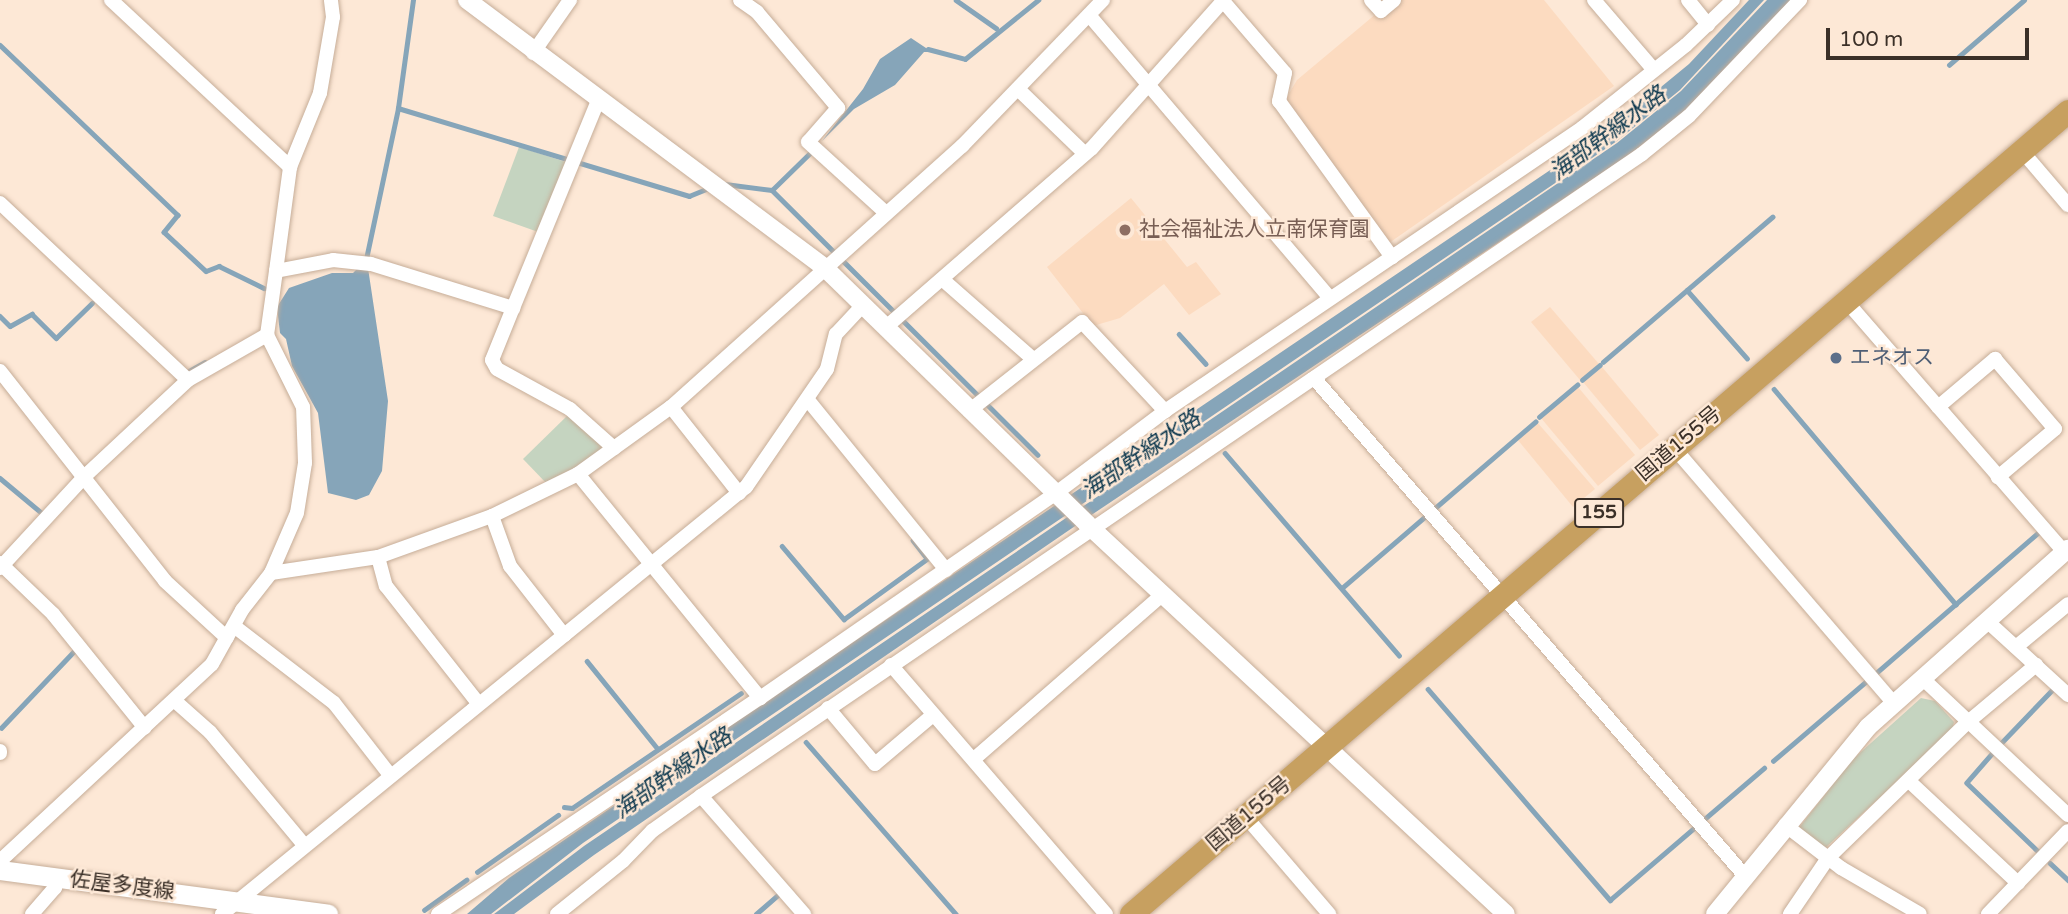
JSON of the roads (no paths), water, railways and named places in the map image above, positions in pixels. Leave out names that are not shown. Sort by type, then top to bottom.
[{"type":"highway","name":"国道155号","points":[[1131,914],[2068,111]]},
{"type":"main road","name":"佐屋多度線","points":[[0,870],[58,877],[229,907],[327,914]]},
{"type":"street","points":[[111,0],[290,167]]},
{"type":"street","points":[[0,861],[212,664],[230,632],[271,573],[297,513],[305,463],[303,407],[267,335],[290,167],[320,93],[333,18],[331,0]]},
{"type":"street","points":[[467,0],[598,101],[833,260],[862,306],[892,323],[976,405],[1055,494],[1506,914]]},
{"type":"street","points":[[533,53],[570,0]]},
{"type":"street","points":[[740,0],[757,12],[838,108],[808,142],[886,213]]},
{"type":"street","points":[[271,573],[377,557],[492,516],[578,474],[671,407],[886,213],[1018,89],[1103,0]]},
{"type":"street","points":[[892,323],[1085,154],[1224,0],[1285,73],[1279,101],[1392,257]]},
{"type":"street","points":[[1371,0],[1381,11],[1394,0]]},
{"type":"street","points":[[1594,0],[1654,70]]},
{"type":"street","points":[[1688,0],[1708,25]]},
{"type":"street","points":[[438,914],[760,698],[1055,494],[1165,411],[1582,128],[1708,25],[1733,0]]},
{"type":"street","points":[[557,914],[623,861],[652,831],[701,796],[1089,527],[1643,154],[1689,116],[1800,0]]},
{"type":"street","points":[[1089,15],[1331,298]]},
{"type":"street","points":[[1018,89],[1085,154]]},
{"type":"street","points":[[598,101],[492,360],[497,369],[570,409],[614,448]]},
{"type":"street","points":[[2022,151],[2068,205]]},
{"type":"street","points":[[0,203],[188,380]]},
{"type":"street","points":[[276,271],[333,260],[366,263],[513,308]]},
{"type":"street","points":[[942,279],[1032,358]]},
{"type":"street","points":[[1715,914],[1840,757],[1922,678],[2066,551],[1998,477],[1847,302]]},
{"type":"street","points":[[229,907],[739,493],[808,400],[827,369],[836,334],[862,306]]},
{"type":"street","points":[[976,405],[1032,358],[1082,322],[1165,411]]},
{"type":"street","points":[[145,728],[52,614],[1,566],[85,476],[188,380],[267,335]]},
{"type":"street","points":[[1938,407],[1995,359],[2055,429],[1998,477]]},
{"type":"street","points":[[0,370],[165,581],[230,632],[334,704],[390,775]]},
{"type":"street","points":[[1314,378],[1500,597],[1745,876]]},
{"type":"street","points":[[808,400],[946,570]]},
{"type":"street","points":[[671,407],[739,493]]},
{"type":"street","points":[[1675,449],[1894,704]]},
{"type":"street","points":[[578,474],[760,698]]},
{"type":"street","points":[[492,516],[510,566],[564,635]]},
{"type":"street","points":[[377,557],[386,586],[478,703]]},
{"type":"street","points":[[974,759],[1162,595]]},
{"type":"street","points":[[2016,648],[2068,604]]},
{"type":"street","points":[[1987,621],[2068,695]]},
{"type":"street","points":[[891,665],[1105,914]]},
{"type":"street","points":[[1790,914],[1828,858],[1910,782],[1968,722],[2036,665]]},
{"type":"street","points":[[1922,678],[2068,816]]},
{"type":"street","points":[[175,701],[210,732],[305,845]]},
{"type":"street","points":[[828,708],[876,764],[933,715]]},
{"type":"street","points":[[1910,782],[2018,883]]},
{"type":"street","points":[[701,796],[804,914]]},
{"type":"street","points":[[1245,817],[1329,914]]},
{"type":"street","points":[[1785,825],[1828,858],[1920,914]]},
{"type":"street","points":[[1988,914],[2068,831]]},
{"type":"street","points":[[32,914],[55,888],[58,877]]},
{"type":"water","name":"海部幹線水路","points":[[1749,0],[1764,0],[1680,90],[1617,141],[583,843],[491,914],[467,914],[509,878],[763,703],[1605,133],[1689,64]]},
{"type":"water","points":[[1767,0],[1791,0],[1685,111],[1629,155],[1081,522],[594,855],[514,914],[494,914],[584,846],[1617,143],[1681,91]]},
{"type":"water","points":[[911,38],[932,52],[924,52],[895,85],[854,109],[822,141],[863,89],[880,59]]},
{"type":"water","points":[[360,266],[368,268],[388,401],[382,471],[369,495],[356,500],[328,493],[318,413],[292,366],[286,339],[280,333],[277,307],[289,288],[332,273],[353,273]]},
{"type":"waterway","points":[[366,259],[398,108],[413,0]]},
{"type":"waterway","points":[[956,0],[996,28]]},
{"type":"waterway","points":[[928,49],[965,59],[1038,0]]},
{"type":"waterway","points":[[1949,65],[2024,0]]},
{"type":"waterway","points":[[0,45],[178,215],[164,232],[206,271],[219,266],[264,288]]},
{"type":"waterway","points":[[398,108],[689,196],[706,189]]},
{"type":"waterway","points":[[772,190],[809,154]]},
{"type":"waterway","points":[[725,184],[772,190],[1038,455]]},
{"type":"waterway","points":[[1603,362],[1772,217]]},
{"type":"waterway","points":[[1687,290],[1747,358]]},
{"type":"waterway","points":[[0,316],[10,326],[32,314],[56,338],[92,303]]},
{"type":"waterway","points":[[1179,334],[1206,364]]},
{"type":"waterway","points":[[189,371],[205,362]]},
{"type":"waterway","points":[[1582,380],[1600,365]]},
{"type":"waterway","points":[[1539,417],[1577,385]]},
{"type":"waterway","points":[[1774,389],[1956,604]]},
{"type":"waterway","points":[[1342,588],[1535,422]]},
{"type":"waterway","points":[[1225,453],[1399,655]]},
{"type":"waterway","points":[[0,478],[43,514]]},
{"type":"waterway","points":[[1875,674],[2040,531]]},
{"type":"waterway","points":[[782,546],[844,619],[927,559],[913,541]]},
{"type":"waterway","points":[[1,728],[74,651]]},
{"type":"waterway","points":[[587,661],[658,749]]},
{"type":"waterway","points":[[1773,761],[1868,680]]},
{"type":"waterway","points":[[2002,742],[2055,687]]},
{"type":"waterway","points":[[1428,689],[1610,900],[1694,828]]},
{"type":"waterway","points":[[564,807],[572,808],[741,693]]},
{"type":"waterway","points":[[806,742],[956,914]]},
{"type":"waterway","points":[[1992,754],[1967,783],[2040,853]]},
{"type":"waterway","points":[[1701,822],[1764,768]]},
{"type":"waterway","points":[[477,872],[558,815]]},
{"type":"waterway","points":[[2050,863],[2068,880]]},
{"type":"waterway","points":[[424,910],[466,880]]},
{"type":"waterway","points":[[756,914],[780,893]]},
{"type":"place","name":"社会福祉法人立南保育園","points":[[1125,230]]},
{"type":"place","name":"エネオス","points":[[1836,358]]}]
